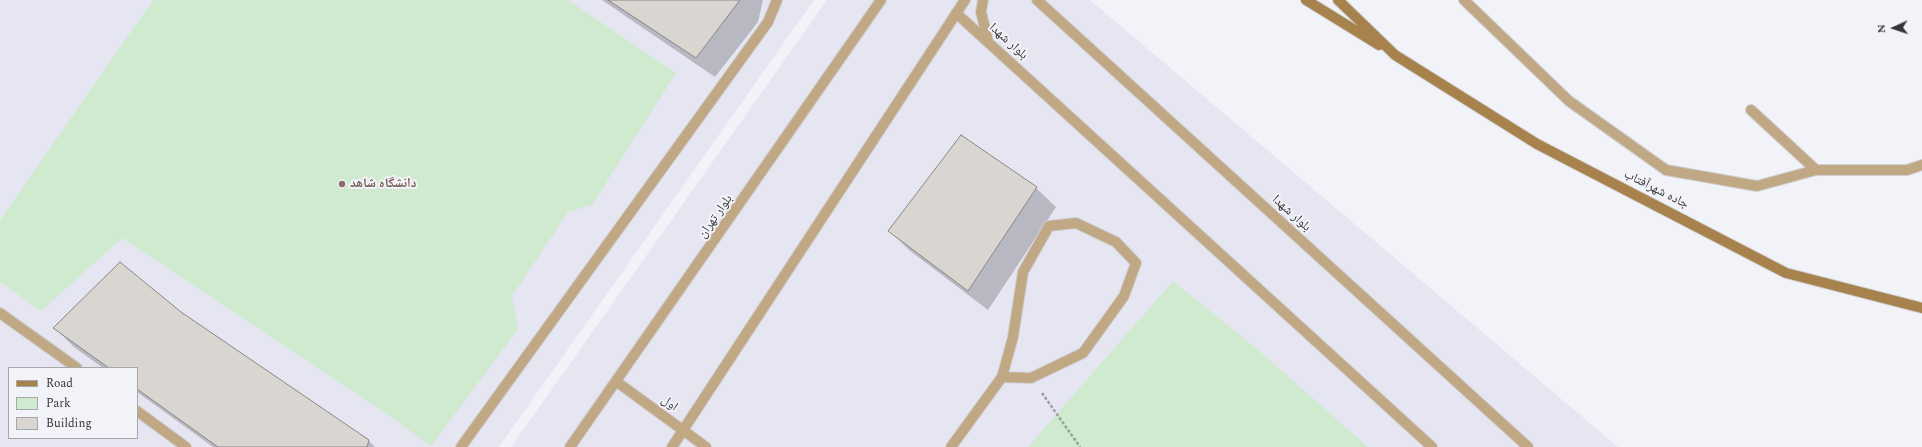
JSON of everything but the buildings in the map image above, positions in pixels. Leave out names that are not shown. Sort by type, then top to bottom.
[{"type":"main road","name":"جاده شهرآفتاب","points":[[1306,0],[1537,144],[1786,273],[1922,308]]},
{"type":"main road","name":"جاده شهرآفتاب","points":[[1338,0],[1395,55]]},
{"type":"street","points":[[462,447],[768,22],[777,0]]},
{"type":"street","name":"بلوار تهران","points":[[570,447],[617,382],[881,0]]},
{"type":"street","points":[[672,447],[684,431],[965,0]]},
{"type":"street","points":[[983,0],[980,12],[988,41]]},
{"type":"street","name":"بلوار شهدا","points":[[1037,0],[1528,447]]},
{"type":"street","points":[[1464,0],[1569,101],[1666,170],[1757,186],[1816,170],[1907,170],[1922,165]]},
{"type":"street","name":"بلوار شهدا","points":[[956,13],[1432,447]]},
{"type":"street","points":[[1751,110],[1816,170]]},
{"type":"street","points":[[951,447],[1002,377],[1013,336],[1023,272],[1049,226],[1076,223],[1116,242],[1136,263],[1124,296],[1083,353],[1032,378],[1002,377]]},
{"type":"street","points":[[0,313],[76,367]]},
{"type":"street","name":"اول","points":[[617,382],[706,447]]},
{"type":"street","points":[[138,412],[186,447]]},
{"type":"path","points":[[1032,378],[1080,447]]},
{"type":"shaded area","name":"دانشگاه شاهد","points":[[0,0],[814,0],[499,447],[0,447]]},
{"type":"shaded area","points":[[827,0],[1090,0],[1618,447],[511,447]]},
{"type":"green space","name":"دانشگاه شاهد","points":[[153,0],[568,0],[676,73],[592,205],[568,212],[512,296],[518,329],[431,446],[384,412],[122,238],[41,311],[0,282],[0,220]]},
{"type":"green space","points":[[1173,281],[1257,349],[1368,447],[1028,447]]},
{"type":"place","name":"دانشگاه شاهد","points":[[342,184]]}]
